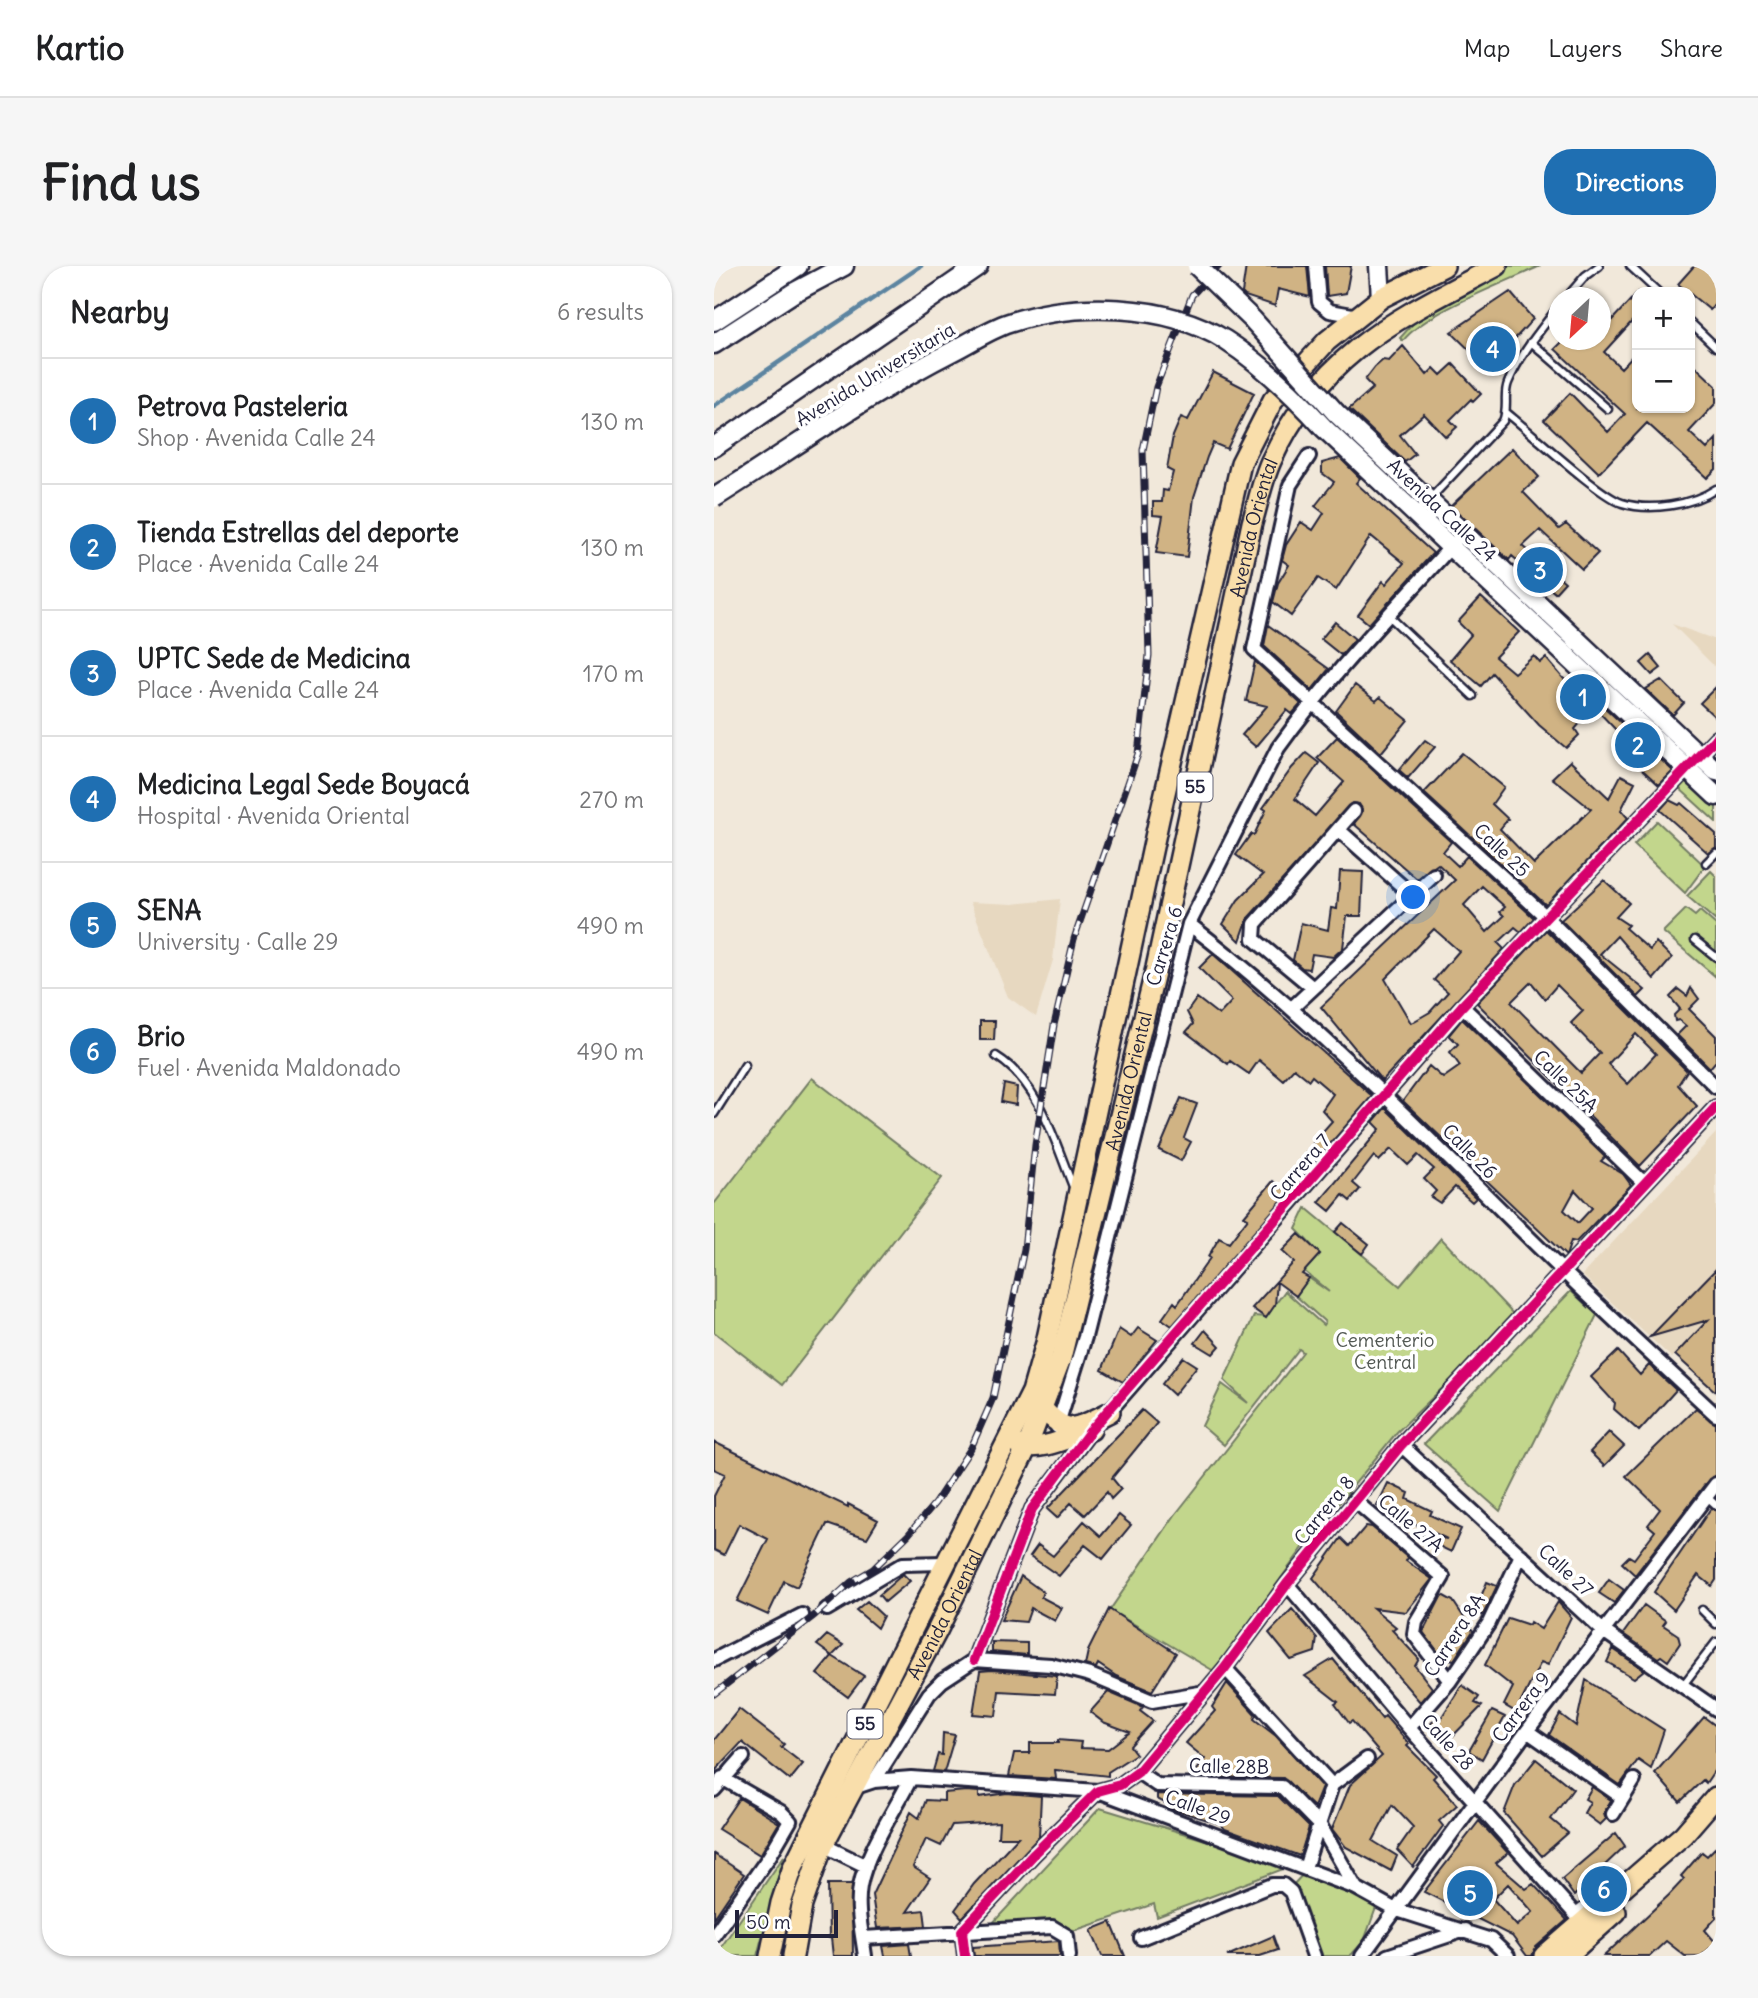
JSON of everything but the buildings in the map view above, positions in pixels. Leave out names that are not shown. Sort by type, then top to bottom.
[{"type":"main road","points":[[714,321],[798,266]]},
{"type":"main road","points":[[714,344],[793,293],[844,266]]},
{"type":"main road","points":[[714,447],[978,266]]},
{"type":"main road","points":[[1197,266],[1252,319],[1329,421]]},
{"type":"main road","points":[[1379,266],[1381,298]]},
{"type":"main road","name":"Avenida Oriental","points":[[793,1956],[802,1905],[823,1845],[937,1631],[1018,1445],[1046,1343],[1159,818],[1241,463],[1273,400],[1308,359],[1381,298],[1444,266]]},
{"type":"main road","name":"Avenida Oriental","points":[[770,1956],[781,1903],[793,1867],[943,1563],[1043,1409],[1061,1358],[1156,968],[1252,523],[1269,464],[1291,422],[1327,376],[1351,352],[1389,323],[1497,266]]},
{"type":"main road","name":"Avenida Universitaria","points":[[714,498],[921,367],[1008,323],[1062,311],[1113,310],[1167,316],[1224,340],[1329,421]]},
{"type":"main road","name":"Avenida Calle 24","points":[[1329,421],[1380,455],[1423,508],[1693,762],[1716,796]]},
{"type":"main road","name":"Avenida Calle 24","points":[[1329,421],[1367,468],[1423,508]]},
{"type":"main road","points":[[1367,468],[1380,455]]},
{"type":"main road","name":"Avenida Calle 24","points":[[1693,762],[1716,771]]},
{"type":"main road","points":[[1043,1409],[1058,1425],[1078,1428],[1110,1412]]},
{"type":"main road","points":[[1018,1445],[1051,1444],[1091,1430]]},
{"type":"main road","points":[[1546,1955],[1579,1918],[1638,1876],[1683,1835],[1716,1797]]},
{"type":"main road","points":[[1567,1956],[1661,1872],[1716,1815]]},
{"type":"street","points":[[1316,266],[1319,302],[1330,311],[1358,316]]},
{"type":"street","name":"Calle 25","points":[[1309,456],[1290,485],[1254,649],[1545,916],[1716,1087]]},
{"type":"street","name":"Carrera 6","points":[[1051,1444],[1085,1337],[1196,903],[1278,748],[1312,702],[1457,540]]},
{"type":"street","name":"Carrera 7","points":[[974,1660],[1032,1509],[1091,1430],[1110,1412],[1462,1006],[1716,738]]},
{"type":"street","points":[[1313,988],[1254,939],[1253,931],[1255,924],[1340,831],[1354,811]]},
{"type":"street","points":[[1340,831],[1412,895]]},
{"type":"street","points":[[1293,1007],[1434,875]]},
{"type":"street","name":"Calle 26","points":[[1189,924],[1293,1007],[1387,1094],[1563,1271],[1716,1415]]},
{"type":"street","name":"Calle 25A","points":[[1462,1006],[1643,1182]]},
{"type":"street","name":"Carrera 8","points":[[962,1931],[1098,1791],[1120,1785],[1138,1772],[1206,1692],[1354,1500],[1643,1182],[1716,1107]]},
{"type":"street","name":"Calle 27","points":[[1401,1446],[1602,1630],[1716,1709]]},
{"type":"street","name":"Carrera 9","points":[[1362,1956],[1602,1630],[1711,1501],[1716,1484]]},
{"type":"street","name":"Calle 27A","points":[[1354,1500],[1443,1577]]},
{"type":"street","name":"Carrera 8A","points":[[1409,1728],[1450,1681],[1489,1623],[1521,1555]]},
{"type":"street","points":[[827,1609],[903,1564],[943,1563]]},
{"type":"street","name":"Carrera 8A","points":[[1443,1577],[1416,1622],[1413,1634],[1450,1681]]},
{"type":"street","name":"Calle 28","points":[[1287,1584],[1409,1728],[1579,1918]]},
{"type":"street","points":[[714,1661],[802,1615]]},
{"type":"street","points":[[874,1781],[929,1694],[942,1681],[974,1660],[1051,1665],[1090,1675],[1152,1701],[1206,1692]]},
{"type":"street","points":[[1225,1668],[1332,1785]]},
{"type":"street","points":[[1527,1731],[1623,1798]]},
{"type":"street","points":[[714,1790],[743,1757]]},
{"type":"street","points":[[1305,1868],[1321,1827],[1332,1785],[1367,1759]]},
{"type":"street","name":"Calle 28B","points":[[1138,1772],[1157,1784],[1282,1787],[1321,1827],[1356,1888]]},
{"type":"street","points":[[714,1935],[769,1857],[790,1821],[781,1812],[722,1778]]},
{"type":"street","points":[[865,1956],[859,1913],[860,1886],[866,1866],[911,1778]]},
{"type":"street","name":"Calle 29","points":[[853,1788],[874,1781],[911,1778],[1098,1791],[1356,1888],[1394,1909],[1491,1940],[1508,1956]]},
{"type":"street","points":[[1614,1814],[1634,1780]]},
{"type":"street","points":[[823,1845],[866,1866]]},
{"type":"street","points":[[1142,1938],[1272,1885],[1283,1885],[1291,1892],[1314,1956]]},
{"type":"street","points":[[863,1938],[1052,1927],[1067,1936],[1069,1956]]},
{"type":"street","points":[[1387,1956],[1465,1930]]},
{"type":"street","points":[[962,1931],[965,1956]]},
{"type":"lane","points":[[1576,287],[1599,266]]},
{"type":"lane","points":[[1630,266],[1653,287]]},
{"type":"lane","points":[[1423,508],[1498,428],[1507,413],[1507,385],[1531,342],[1548,321]]},
{"type":"lane","points":[[1695,327],[1716,347]]},
{"type":"lane","points":[[1531,342],[1608,409]]},
{"type":"lane","points":[[1507,413],[1621,503],[1674,505],[1696,500],[1716,489]]},
{"type":"lane","points":[[1388,615],[1473,696]]},
{"type":"lane","points":[[1706,863],[1716,853]]},
{"type":"lane","points":[[1695,940],[1716,957]]},
{"type":"lane","points":[[996,1056],[1016,1068],[1030,1091],[1077,1197]]},
{"type":"lane","points":[[714,1114],[745,1065]]},
{"type":"lane","points":[[1702,1610],[1716,1624]]},
{"type":"lane","points":[[1683,1685],[1716,1642]]},
{"type":"lane","points":[[1615,1878],[1638,1876]]},
{"type":"shaded area","points":[[1672,624],[1716,640],[1716,668]]},
{"type":"shaded area","points":[[1060,899],[1053,960],[1036,1017],[1008,997],[970,902],[1013,904]]},
{"type":"shaded area","points":[[1716,1133],[1716,1327],[1708,1320],[1672,1358],[1582,1275]]},
{"type":"green space","points":[[1509,266],[1540,266],[1446,309],[1413,330],[1403,341],[1400,338],[1428,307]]},
{"type":"green space","points":[[1689,775],[1716,799],[1716,822],[1678,787]]},
{"type":"green space","points":[[1657,821],[1705,866],[1685,893],[1634,845]]},
{"type":"green space","points":[[1711,871],[1716,876],[1716,921],[1687,896]]},
{"type":"green space","points":[[1686,909],[1695,916],[1700,911],[1716,925],[1716,977],[1663,932]]},
{"type":"green space","points":[[812,1078],[942,1178],[782,1385],[714,1332],[714,1204]]},
{"type":"green space","name":"Cementerio Central","points":[[1306,1208],[1400,1286],[1441,1238],[1516,1317],[1397,1432],[1305,1545],[1214,1671],[1110,1610],[1175,1515],[1303,1352],[1299,1349],[1224,1445],[1202,1426],[1222,1384],[1248,1403],[1224,1380],[1254,1316],[1266,1317],[1285,1291],[1323,1325],[1325,1322],[1296,1296],[1309,1278],[1329,1292],[1304,1271],[1320,1254],[1296,1229]]},
{"type":"green space","points":[[1571,1291],[1597,1315],[1500,1511],[1424,1444]]},
{"type":"green space","points":[[1100,1808],[1291,1866],[1157,1917],[1154,1904],[1076,1930],[989,1927]]},
{"type":"green space","points":[[784,1856],[757,1956],[715,1956]]},
{"type":"green space","points":[[1304,1873],[1377,1905],[1364,1941],[1350,1956],[1321,1956],[1292,1886]]},
{"type":"waterway","points":[[714,406],[921,266]]},
{"type":"railway","points":[[714,1694],[815,1615],[851,1582],[873,1569],[908,1535],[935,1503],[971,1448],[993,1398],[1024,1249],[1035,1145],[1054,1025],[1074,939],[1138,754],[1149,655],[1143,450],[1156,387],[1192,295],[1219,266]]},
{"type":"cycle path","points":[[974,1660],[1032,1509],[1091,1430],[1462,1006],[1716,738]]},
{"type":"cycle path","points":[[965,1956],[962,1931],[1098,1791],[1120,1785],[1138,1772],[1225,1668],[1287,1584],[1401,1445],[1716,1107]]},
{"type":"place","name":"Medicina Legal Sede Boyacá","points":[[1493,349]]},
{"type":"place","name":"UPTC Sede de Medicina","points":[[1540,570]]},
{"type":"place","name":"Petrova Pasteleria","points":[[1583,697]]},
{"type":"place","name":"Tienda Estrellas del deporte","points":[[1638,745]]},
{"type":"place","name":"Brio","points":[[1604,1889]]},
{"type":"place","name":"SENA","points":[[1470,1893]]}]
